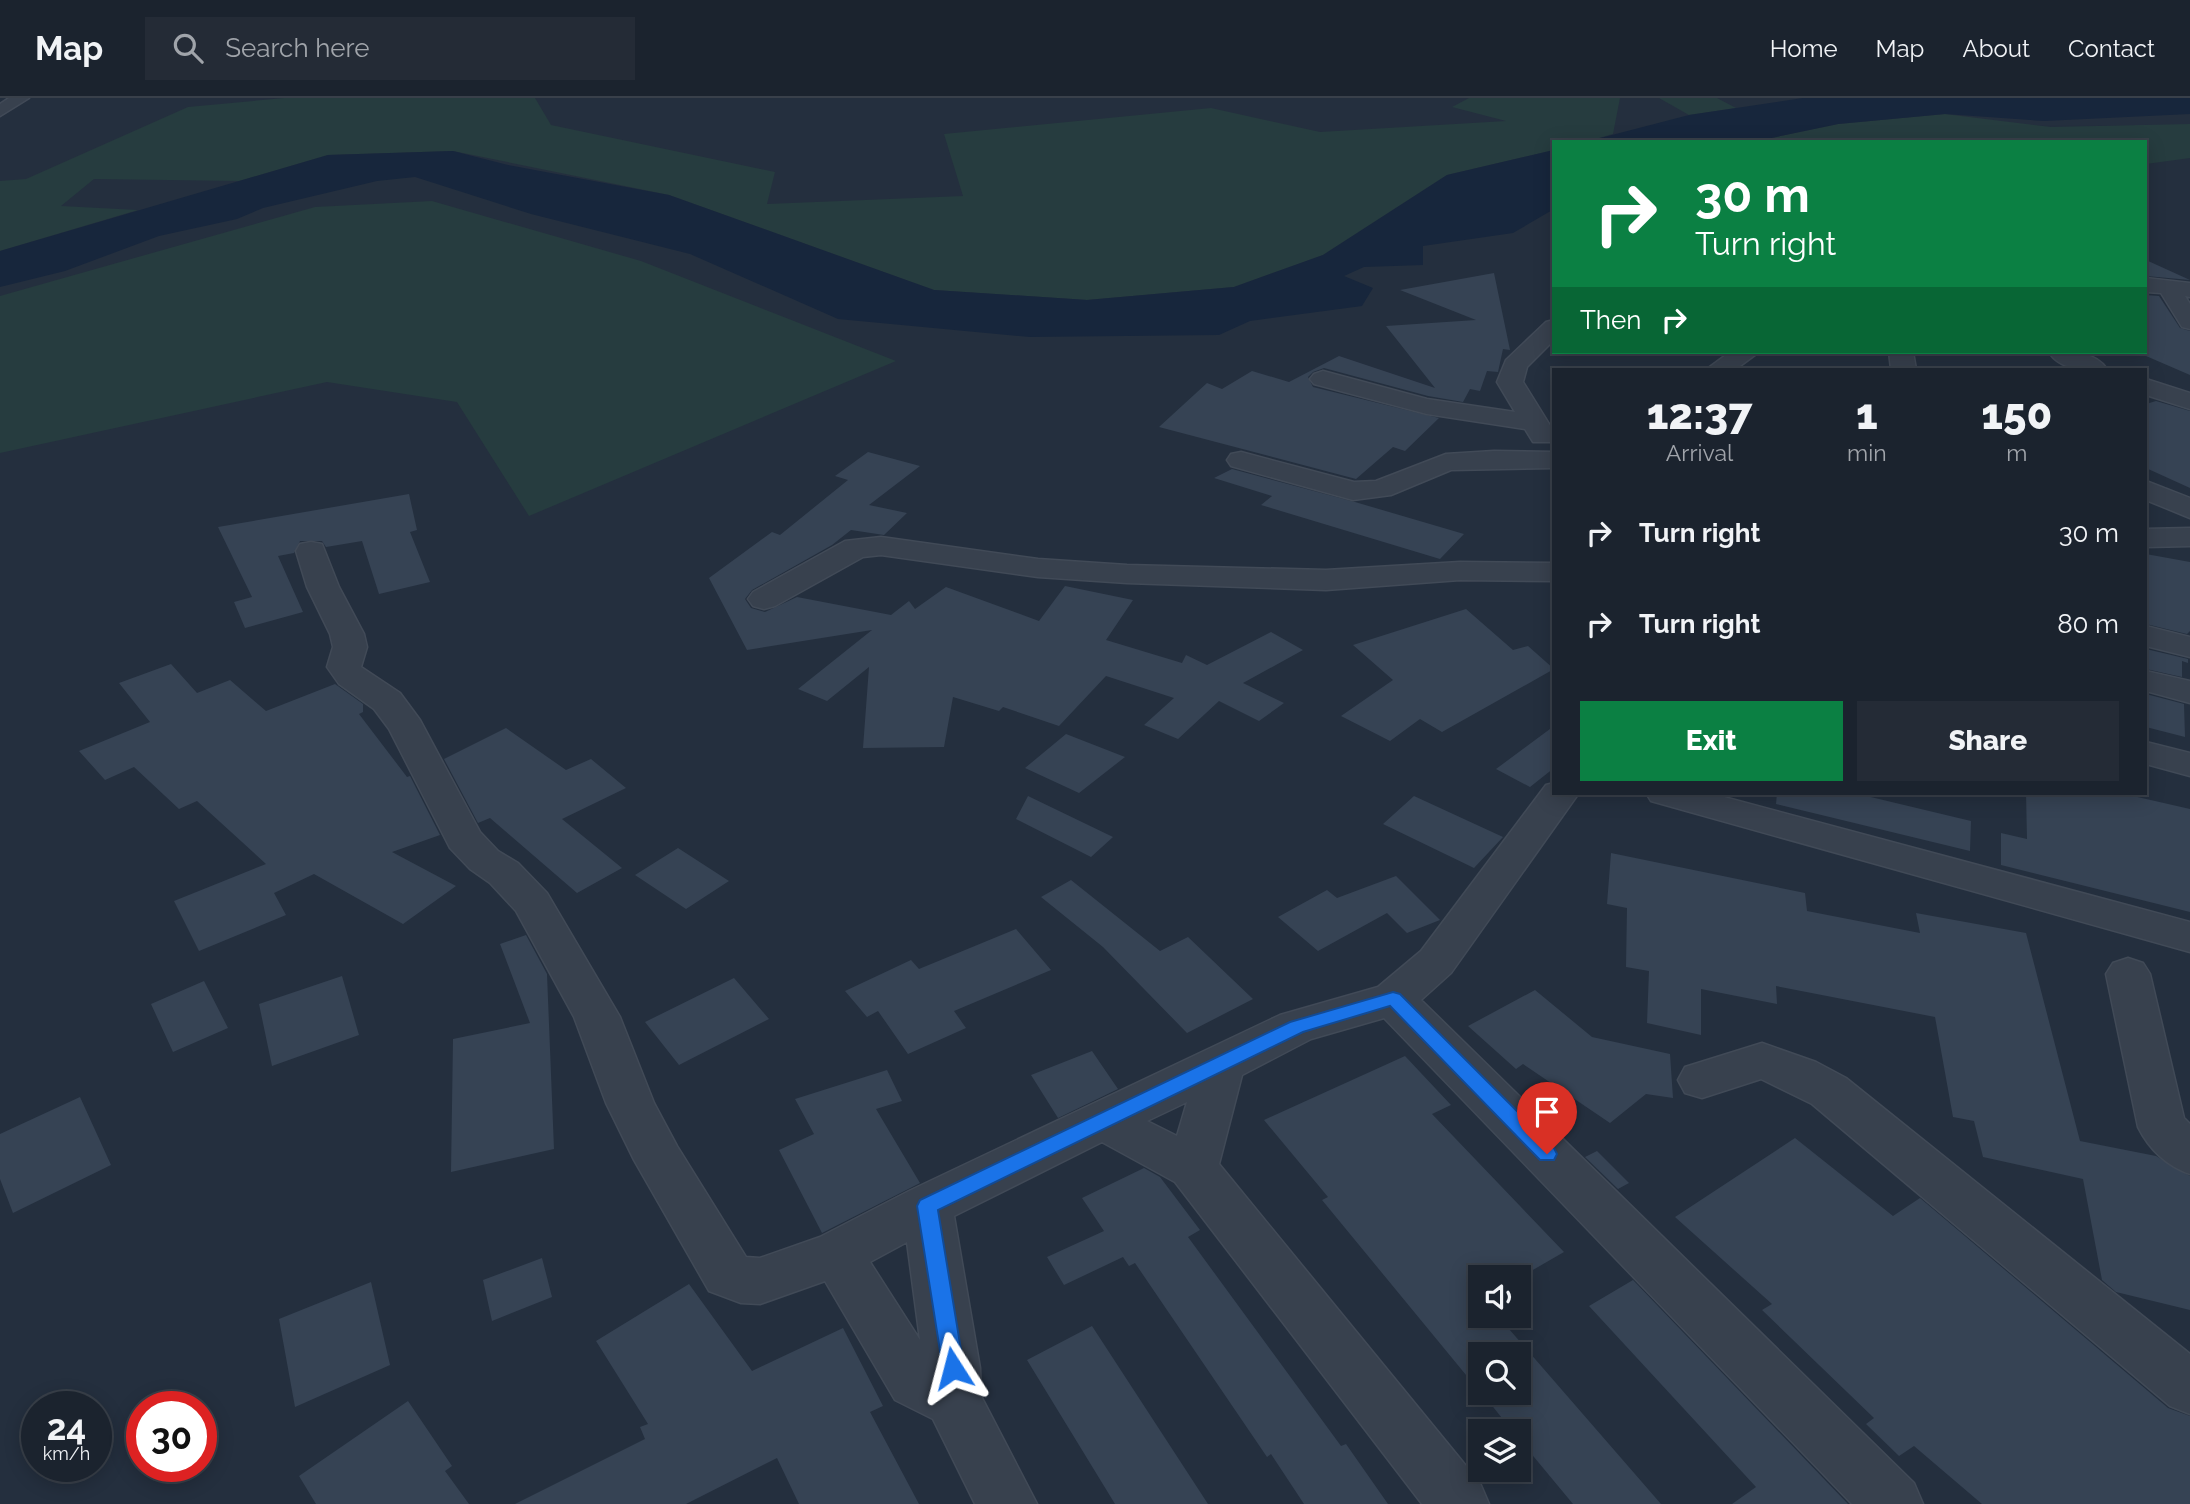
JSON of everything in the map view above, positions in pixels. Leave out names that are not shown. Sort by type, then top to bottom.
[{"type":"street","points":[[0,111],[21,98]]},
{"type":"street","points":[[2168,287],[2190,322]]},
{"type":"street","points":[[1552,329],[1515,365],[1510,382],[1552,449]]},
{"type":"street","points":[[1721,368],[1744,354]]},
{"type":"street","points":[[2065,354],[2092,368]]},
{"type":"street","points":[[1323,379],[1357,390],[1439,409],[1534,422]]},
{"type":"street","points":[[2147,387],[2190,401]]},
{"type":"street","points":[[1241,460],[1353,491],[1381,489],[1446,463],[1494,459],[1552,460]]},
{"type":"street","points":[[2147,490],[2190,509]]},
{"type":"street","points":[[2147,538],[2190,537]]},
{"type":"street","points":[[764,599],[856,548],[881,546],[1038,568],[1128,574],[1326,580],[1460,571],[1552,572]]},
{"type":"street","points":[[311,551],[323,587],[350,647],[344,667],[351,677],[387,701],[407,728],[464,839],[484,860],[504,873],[532,904],[597,1017],[630,1103],[659,1160],[728,1275],[740,1280],[760,1281],[837,1254],[927,1206],[1296,1027],[1393,999],[1436,962],[1559,795]]},
{"type":"street","points":[[2147,636],[2190,647]]},
{"type":"street","points":[[2147,681],[2190,692]]},
{"type":"street","points":[[2147,753],[2190,765]]},
{"type":"street","points":[[1672,795],[2190,937]]},
{"type":"street","points":[[2128,974],[2162,1127],[2190,1154]]},
{"type":"street","points":[[1393,999],[1894,1504]]},
{"type":"street","points":[[1702,1080],[1762,1061],[1799,1074],[1829,1091],[2190,1388]]},
{"type":"street","points":[[1193,1168],[1221,1065]]},
{"type":"street","points":[[1103,1120],[1193,1168],[1459,1504]]},
{"type":"street","points":[[927,1206],[953,1368],[953,1400],[1007,1504]]},
{"type":"street","points":[[837,1254],[915,1382],[953,1400]]},
{"type":"green space","points":[[284,98],[535,98],[551,125],[775,172],[767,204],[963,196],[944,134],[1211,108],[1320,132],[1506,121],[1452,107],[1469,98],[1620,98],[1613,134],[1592,140],[1552,140],[1552,150],[1447,175],[1323,255],[1234,287],[1087,300],[934,290],[669,195],[453,151],[328,155],[240,181],[94,179],[61,206],[138,210],[0,251],[0,181],[26,179],[188,107]]},
{"type":"green space","points":[[1659,98],[1717,98],[1736,108],[1689,115]]},
{"type":"green space","points":[[1945,114],[2051,127],[2190,124],[2190,158],[2147,164],[2147,140],[1762,140],[1838,124]]},
{"type":"green space","points":[[432,201],[641,261],[896,361],[529,516],[457,402],[327,382],[0,453],[0,296],[315,207]]},
{"type":"water","points":[[1803,98],[2190,98],[2190,114],[2044,121],[1945,114],[1838,124],[1762,140],[1593,140],[1689,115]]},
{"type":"water","points":[[1552,150],[1552,210],[1513,233],[1423,246],[1423,265],[1364,267],[1344,276],[1373,288],[1362,306],[1250,321],[1219,335],[1030,337],[838,319],[690,254],[531,214],[415,177],[377,181],[263,208],[237,219],[159,236],[65,271],[0,287],[0,251],[328,155],[453,151],[508,165],[669,195],[934,290],[1087,300],[1234,287],[1323,255],[1447,175]]},
{"type":"building","points":[[2147,260],[2190,280],[2147,276]]},
{"type":"building","points":[[1494,273],[1510,350],[1503,349],[1498,372],[1487,371],[1480,391],[1470,389],[1463,402],[1428,396],[1324,368],[1308,377],[1313,387],[1439,418],[1405,451],[1393,447],[1356,479],[1159,427],[1207,383],[1222,389],[1252,371],[1289,382],[1339,356],[1435,388],[1386,326],[1476,320],[1400,290]]},
{"type":"building","points":[[2147,295],[2159,296],[2180,328],[2190,331],[2190,375],[2146,356]]},
{"type":"building","points":[[2156,401],[2190,411],[2190,488],[2147,468],[2147,404]]},
{"type":"building","points":[[868,452],[920,466],[869,505],[907,513],[884,535],[851,530],[832,545],[752,590],[745,599],[751,608],[765,612],[797,597],[891,615],[909,601],[915,609],[946,587],[1039,621],[1065,586],[1133,600],[1106,640],[1182,663],[1186,655],[1207,665],[1271,632],[1303,650],[1243,683],[1284,703],[1259,721],[1219,701],[1178,739],[1144,725],[1174,698],[1106,676],[1059,726],[1003,707],[999,711],[953,697],[944,747],[863,748],[869,667],[827,701],[798,689],[872,630],[747,650],[709,578],[772,532],[780,535],[848,480],[835,476]]},
{"type":"building","points":[[1232,469],[1464,534],[1440,559],[1261,505],[1272,496],[1214,478]]},
{"type":"building","points":[[409,494],[417,530],[410,532],[430,582],[379,594],[362,541],[326,547],[322,541],[300,541],[294,553],[278,556],[303,612],[245,628],[234,602],[252,597],[218,527]]},
{"type":"building","points":[[2147,554],[2190,562],[2190,631],[2187,634],[2147,624]]},
{"type":"building","points":[[1466,609],[1513,650],[1528,646],[1552,670],[1442,732],[1420,719],[1390,741],[1341,716],[1393,680],[1353,645]]},
{"type":"building","points":[[2147,649],[2188,659],[2188,663],[2182,661],[2182,677],[2147,669]]},
{"type":"building","points":[[171,664],[197,693],[230,680],[266,711],[335,684],[363,704],[363,712],[359,714],[407,777],[410,776],[440,835],[392,852],[456,886],[403,924],[314,874],[274,893],[286,915],[199,951],[174,901],[266,864],[197,801],[179,809],[134,767],[105,780],[79,751],[150,722],[119,683]]},
{"type":"building","points":[[2147,694],[2184,704],[2185,737],[2147,727]]},
{"type":"building","points":[[1552,727],[1552,770],[1530,787],[1496,769]]},
{"type":"building","points":[[506,728],[566,770],[591,759],[626,788],[562,819],[622,868],[577,893],[490,818],[478,823],[444,759]]},
{"type":"building","points":[[1066,734],[1125,757],[1079,793],[1025,768]]},
{"type":"building","points":[[1777,795],[1862,795],[1971,821],[1970,851],[1776,804]]},
{"type":"building","points":[[2026,795],[2129,795],[2190,809],[2190,912],[2001,865],[2001,833],[2027,839]]},
{"type":"building","points":[[1028,796],[1113,837],[1091,857],[1016,819]]},
{"type":"building","points":[[1414,796],[1503,837],[1474,868],[1383,824]]},
{"type":"building","points":[[678,848],[729,881],[686,909],[635,875]]},
{"type":"building","points":[[1611,853],[1805,893],[1807,911],[1920,933],[1916,913],[2026,933],[2080,1141],[2156,1156],[2190,1176],[2190,1310],[2116,1292],[2102,1280],[2083,1179],[1983,1157],[1974,1121],[1953,1117],[1935,1017],[1776,986],[1777,1004],[1701,989],[1701,1035],[1647,1023],[1649,971],[1626,967],[1627,908],[1607,904]]},
{"type":"building","points":[[1396,876],[1440,920],[1407,933],[1387,913],[1318,951],[1278,917],[1327,890],[1337,898]]},
{"type":"building","points":[[1071,880],[1160,951],[1188,937],[1253,999],[1187,1033],[1103,947],[1041,897]]},
{"type":"building","points":[[1016,929],[1051,970],[954,1011],[966,1028],[908,1054],[878,1011],[867,1017],[845,991],[911,960],[919,969]]},
{"type":"building","points":[[526,935],[547,974],[554,1149],[451,1172],[453,1039],[530,1023],[500,944]]},
{"type":"building","points":[[342,976],[359,1035],[272,1066],[259,1004]]},
{"type":"building","points":[[734,978],[769,1019],[679,1065],[645,1022]]},
{"type":"building","points":[[204,981],[228,1028],[173,1052],[151,1004]]},
{"type":"building","points":[[1535,990],[1592,1037],[1670,1054],[1673,1098],[1646,1094],[1610,1123],[1523,1064],[1516,1069],[1468,1026]]},
{"type":"building","points":[[1092,1051],[1118,1089],[1058,1118],[1031,1075]]},
{"type":"building","points":[[1405,1056],[1451,1105],[1432,1114],[1564,1252],[1531,1271],[1531,1265],[1468,1265],[1468,1328],[1508,1328],[1520,1342],[1468,1342],[1468,1377],[1322,1200],[1328,1197],[1264,1120]]},
{"type":"building","points":[[887,1070],[902,1101],[876,1109],[920,1183],[822,1233],[779,1150],[814,1134],[795,1099]]},
{"type":"building","points":[[80,1097],[111,1165],[13,1213],[0,1179],[0,1134]]},
{"type":"building","points":[[1795,1138],[1893,1216],[1920,1198],[2168,1408],[2190,1416],[2190,1504],[1982,1504],[1914,1446],[1899,1456],[1866,1424],[1874,1418],[1762,1310],[1772,1304],[1675,1217]]},
{"type":"building","points":[[1597,1151],[1629,1183],[1618,1189],[1585,1157]]},
{"type":"building","points":[[1144,1168],[1160,1177],[1200,1230],[1188,1237],[1341,1446],[1346,1444],[1388,1504],[1304,1504],[1271,1454],[1267,1457],[1135,1263],[1129,1266],[1123,1257],[1064,1285],[1047,1257],[1104,1231],[1082,1198]]},
{"type":"building","points":[[542,1258],[552,1297],[492,1321],[483,1280]]},
{"type":"building","points":[[1633,1280],[1848,1504],[1732,1504],[1756,1487],[1589,1306]]},
{"type":"building","points":[[371,1282],[390,1365],[295,1407],[279,1319]]},
{"type":"building","points":[[689,1284],[752,1371],[843,1328],[883,1406],[870,1412],[919,1504],[799,1504],[777,1458],[686,1504],[515,1504],[645,1439],[640,1427],[648,1424],[596,1341]]},
{"type":"building","points":[[1092,1326],[1208,1504],[1115,1504],[1027,1360]]},
{"type":"building","points":[[1531,1354],[1661,1504],[1573,1504],[1531,1453],[1531,1419],[1503,1419],[1492,1405],[1531,1405]]},
{"type":"building","points":[[408,1401],[452,1466],[445,1471],[469,1504],[316,1504],[299,1476]]},
{"type":"route","points":[[953,1368],[927,1206],[1296,1027],[1393,999],[1547,1154]]}]
